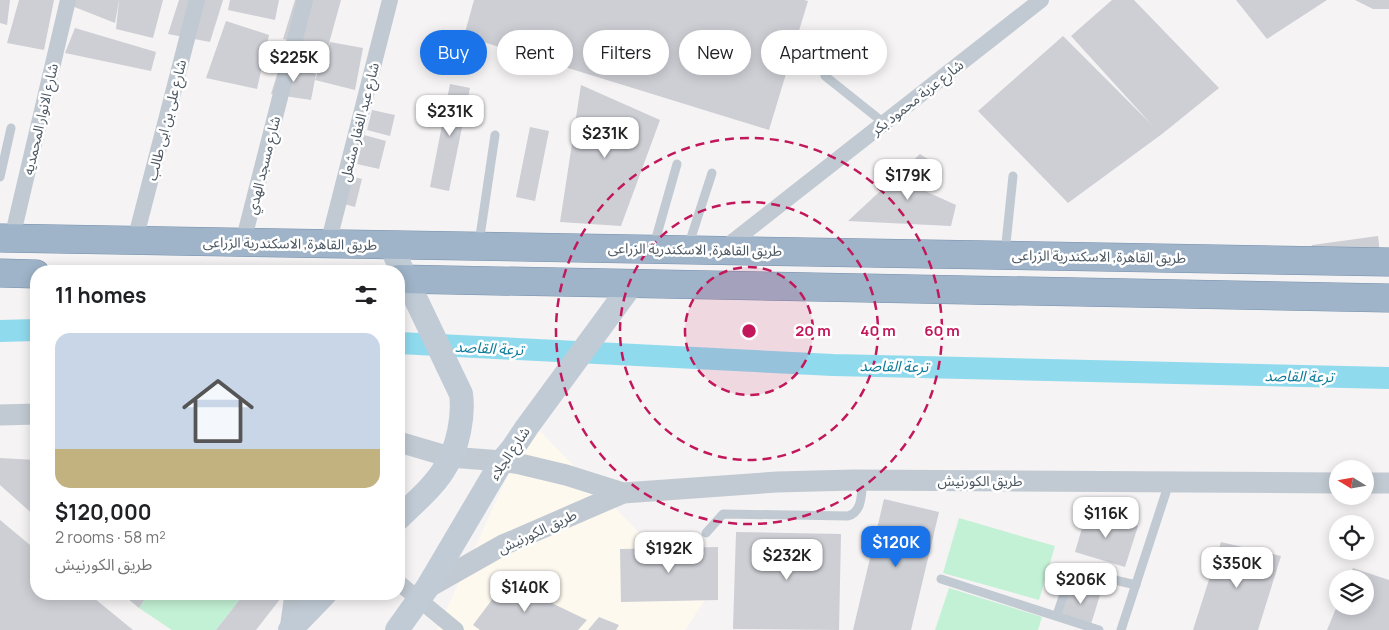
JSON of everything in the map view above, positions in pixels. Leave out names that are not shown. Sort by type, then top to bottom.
[{"type":"highway","name":"طريق القاهرة, الاسكندرية الزراعى","points":[[6,238],[1389,262]]},
{"type":"highway","points":[[0,273],[30,274]]},
{"type":"highway","points":[[407,287],[632,284],[1389,298]]},
{"type":"main road","points":[[390,245],[398,265]]},
{"type":"main road","name":"شارع الجلاء","points":[[397,630],[423,594],[502,461],[514,448],[527,427],[632,284]]},
{"type":"main road","points":[[405,512],[446,467],[462,419],[462,394],[407,287]]},
{"type":"main road","points":[[290,630],[319,600]]},
{"type":"street","name":"شارع الانوار المحمديه","points":[[6,238],[68,0]]},
{"type":"street","name":"شارع على بن ابى طالب","points":[[135,240],[197,0]]},
{"type":"street","name":"شارع مسجد الهدي","points":[[243,242],[305,0]]},
{"type":"street","name":"شارع عبد الغفار مشعل","points":[[328,244],[390,0]]},
{"type":"street","name":"شارع عزبة محمود بكر","points":[[721,250],[1039,0]]},
{"type":"street","points":[[0,415],[30,414]]},
{"type":"street","name":"طريق الكورنيش","points":[[405,444],[450,457],[502,461],[566,475],[623,493]]},
{"type":"street","name":"طريق الكورنيش","points":[[423,594],[503,545],[623,493],[767,482],[863,480],[1329,483]]},
{"type":"street","points":[[1374,483],[1389,483]]},
{"type":"street","points":[[405,586],[423,594],[456,630]]},
{"type":"street","points":[[290,630],[295,600]]},
{"type":"lane","points":[[825,76],[884,123]]},
{"type":"lane","points":[[0,177],[11,128]]},
{"type":"lane","points":[[479,246],[495,135]]},
{"type":"lane","points":[[653,249],[677,164]]},
{"type":"lane","points":[[687,249],[712,174]]},
{"type":"lane","points":[[1005,254],[1013,176]]},
{"type":"lane","points":[[706,533],[723,514],[852,515],[858,509],[863,480]]},
{"type":"lane","points":[[1121,630],[1170,482]]},
{"type":"lane","points":[[1057,616],[1072,570],[1136,585]]},
{"type":"lane","points":[[941,578],[1099,630]]},
{"type":"shaded area","points":[[532,423],[705,600],[685,630],[437,630]]},
{"type":"green space","points":[[959,518],[1055,546],[1039,600],[943,573]]},
{"type":"green space","points":[[949,588],[1042,617],[1038,630],[935,630]]},
{"type":"green space","points":[[144,600],[239,600],[216,630],[172,630],[139,608]]},
{"type":"building","points":[[0,0],[10,0],[7,25],[0,23]]},
{"type":"building","points":[[19,0],[54,0],[44,50],[7,43]]},
{"type":"building","points":[[75,0],[119,0],[115,23],[72,6]]},
{"type":"building","points":[[119,0],[163,0],[153,38],[116,29]]},
{"type":"building","points":[[179,0],[223,0],[210,42],[168,34]]},
{"type":"building","points":[[230,0],[279,0],[275,20],[228,10]]},
{"type":"building","points":[[295,0],[341,0],[328,47],[283,39]]},
{"type":"building","points":[[474,0],[808,1],[799,30],[761,30],[761,75],[786,75],[769,130],[591,75],[669,75],[669,30],[583,30],[583,73],[573,70],[573,30],[497,30],[497,46],[487,43],[487,30],[466,30]]},
{"type":"building","points":[[1112,0],[1134,0],[1219,88],[1162,134],[1068,203],[978,111],[1063,36],[1152,125],[1071,36]]},
{"type":"building","points":[[1236,0],[1327,0],[1267,39]]},
{"type":"building","points":[[1355,0],[1389,0],[1389,9],[1373,9]]},
{"type":"building","points":[[226,21],[269,35],[257,89],[206,78]]},
{"type":"building","points":[[75,28],[156,52],[151,71],[65,53]]},
{"type":"building","points":[[330,42],[363,48],[355,90],[315,80]]},
{"type":"building","points":[[280,65],[316,74],[311,100],[271,94]]},
{"type":"building","points":[[450,84],[470,88],[449,191],[430,187]]},
{"type":"building","points":[[581,85],[660,120],[621,226],[560,222]]},
{"type":"building","points":[[372,110],[395,115],[390,136],[367,130]]},
{"type":"building","points":[[530,127],[549,131],[535,201],[516,197]]},
{"type":"building","points":[[364,135],[386,141],[379,169],[357,164]]},
{"type":"building","points":[[920,154],[937,165],[914,186],[956,205],[951,226],[848,221]]},
{"type":"building","points":[[351,176],[362,179],[355,207],[344,204]]},
{"type":"building","points":[[1378,236],[1381,262],[1309,254],[1312,245]]},
{"type":"building","points":[[0,458],[30,460],[30,512],[0,485]]},
{"type":"building","points":[[884,499],[939,512],[911,630],[853,630]]},
{"type":"building","points":[[1087,511],[1138,526],[1125,567],[1075,552]]},
{"type":"building","points":[[0,520],[30,545],[30,600],[96,600],[133,630],[0,630]]},
{"type":"building","points":[[736,532],[841,534],[839,630],[733,629]]},
{"type":"building","points":[[1221,542],[1281,556],[1258,630],[1193,630]]},
{"type":"building","points":[[718,547],[718,600],[621,602],[620,549]]},
{"type":"building","points":[[1374,575],[1389,580],[1389,630],[1327,630],[1333,615],[1374,615]]},
{"type":"building","points":[[506,581],[587,620],[578,630],[480,630],[473,625]]},
{"type":"building","points":[[1071,586],[1100,595],[1091,624],[1062,614]]},
{"type":"building","points":[[129,600],[144,600],[139,608]]},
{"type":"building","points":[[239,600],[279,600],[256,630],[216,630]]},
{"type":"building","points":[[599,617],[619,625],[616,630],[588,630]]},
{"type":"waterway","name":"ترعة القاصد","points":[[0,331],[30,330]]},
{"type":"waterway","name":"ترعة القاصد","points":[[405,343],[833,365],[1389,378]]}]
